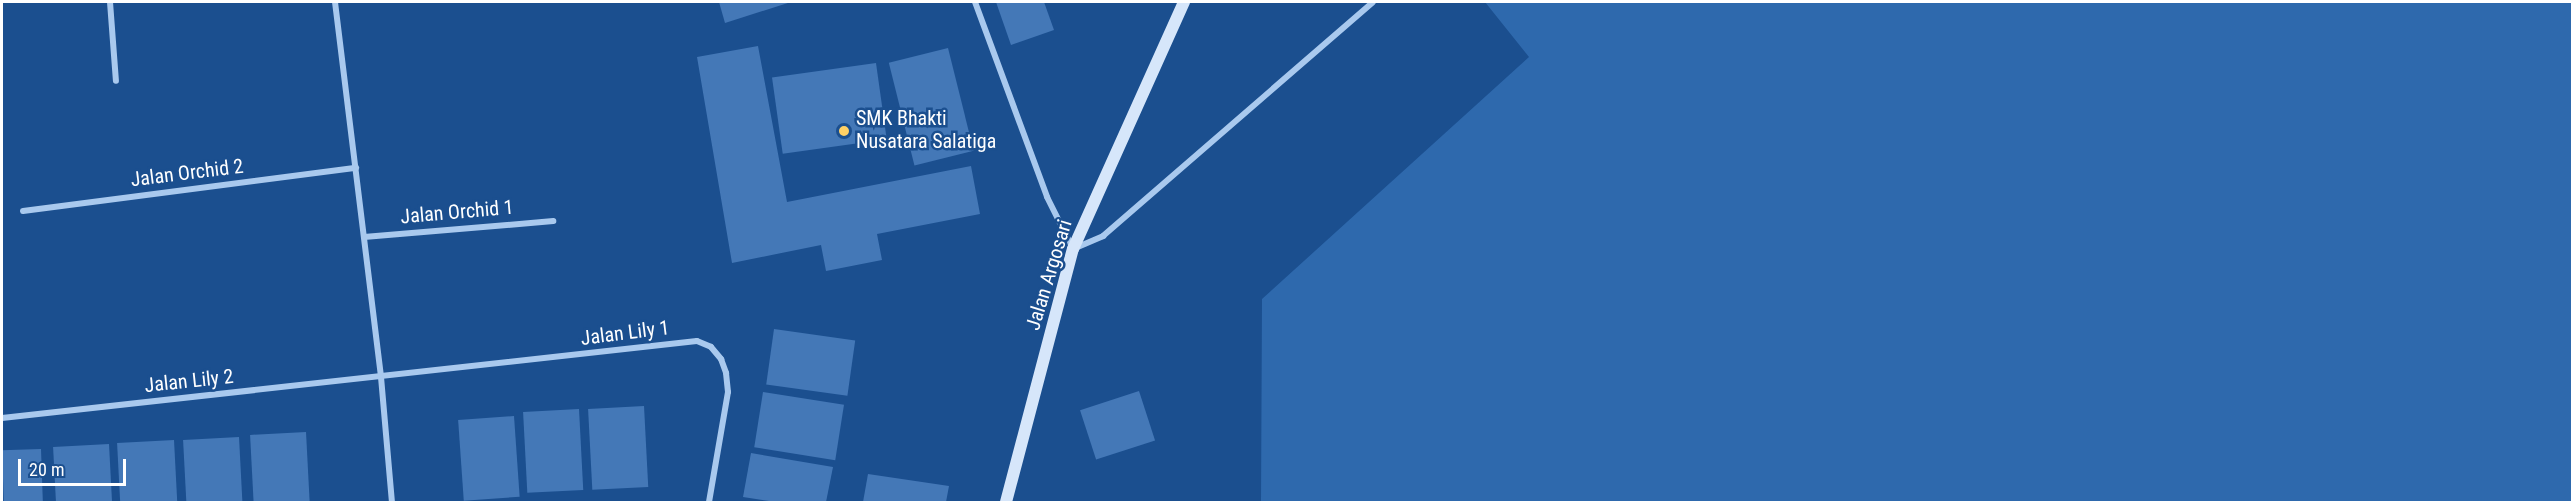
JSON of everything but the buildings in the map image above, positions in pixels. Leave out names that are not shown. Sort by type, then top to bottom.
[{"type":"street","points":[[110,2],[116,81]]},
{"type":"street","points":[[335,2],[381,377],[392,502]]},
{"type":"street","points":[[975,2],[1047,197],[1073,249],[1103,237],[1373,2]]},
{"type":"street","name":"Jalan Argosari","points":[[1006,502],[1073,249],[1184,2]]},
{"type":"street","name":"Jalan Orchid 2","points":[[23,211],[356,168]]},
{"type":"street","name":"Jalan Orchid 1","points":[[364,237],[554,221]]},
{"type":"street","name":"Jalan Lily 1","points":[[381,377],[697,341],[711,347],[721,359],[726,373],[728,392],[709,502]]},
{"type":"street","name":"Jalan Lily 2","points":[[2,418],[381,377]]},
{"type":"shaded area","points":[[1485,2],[2572,2],[2572,502],[1261,502],[1262,299],[1529,57]]},
{"type":"place","name":"SMK Bhakti Nusatara Salatiga","points":[[844,131]]}]
